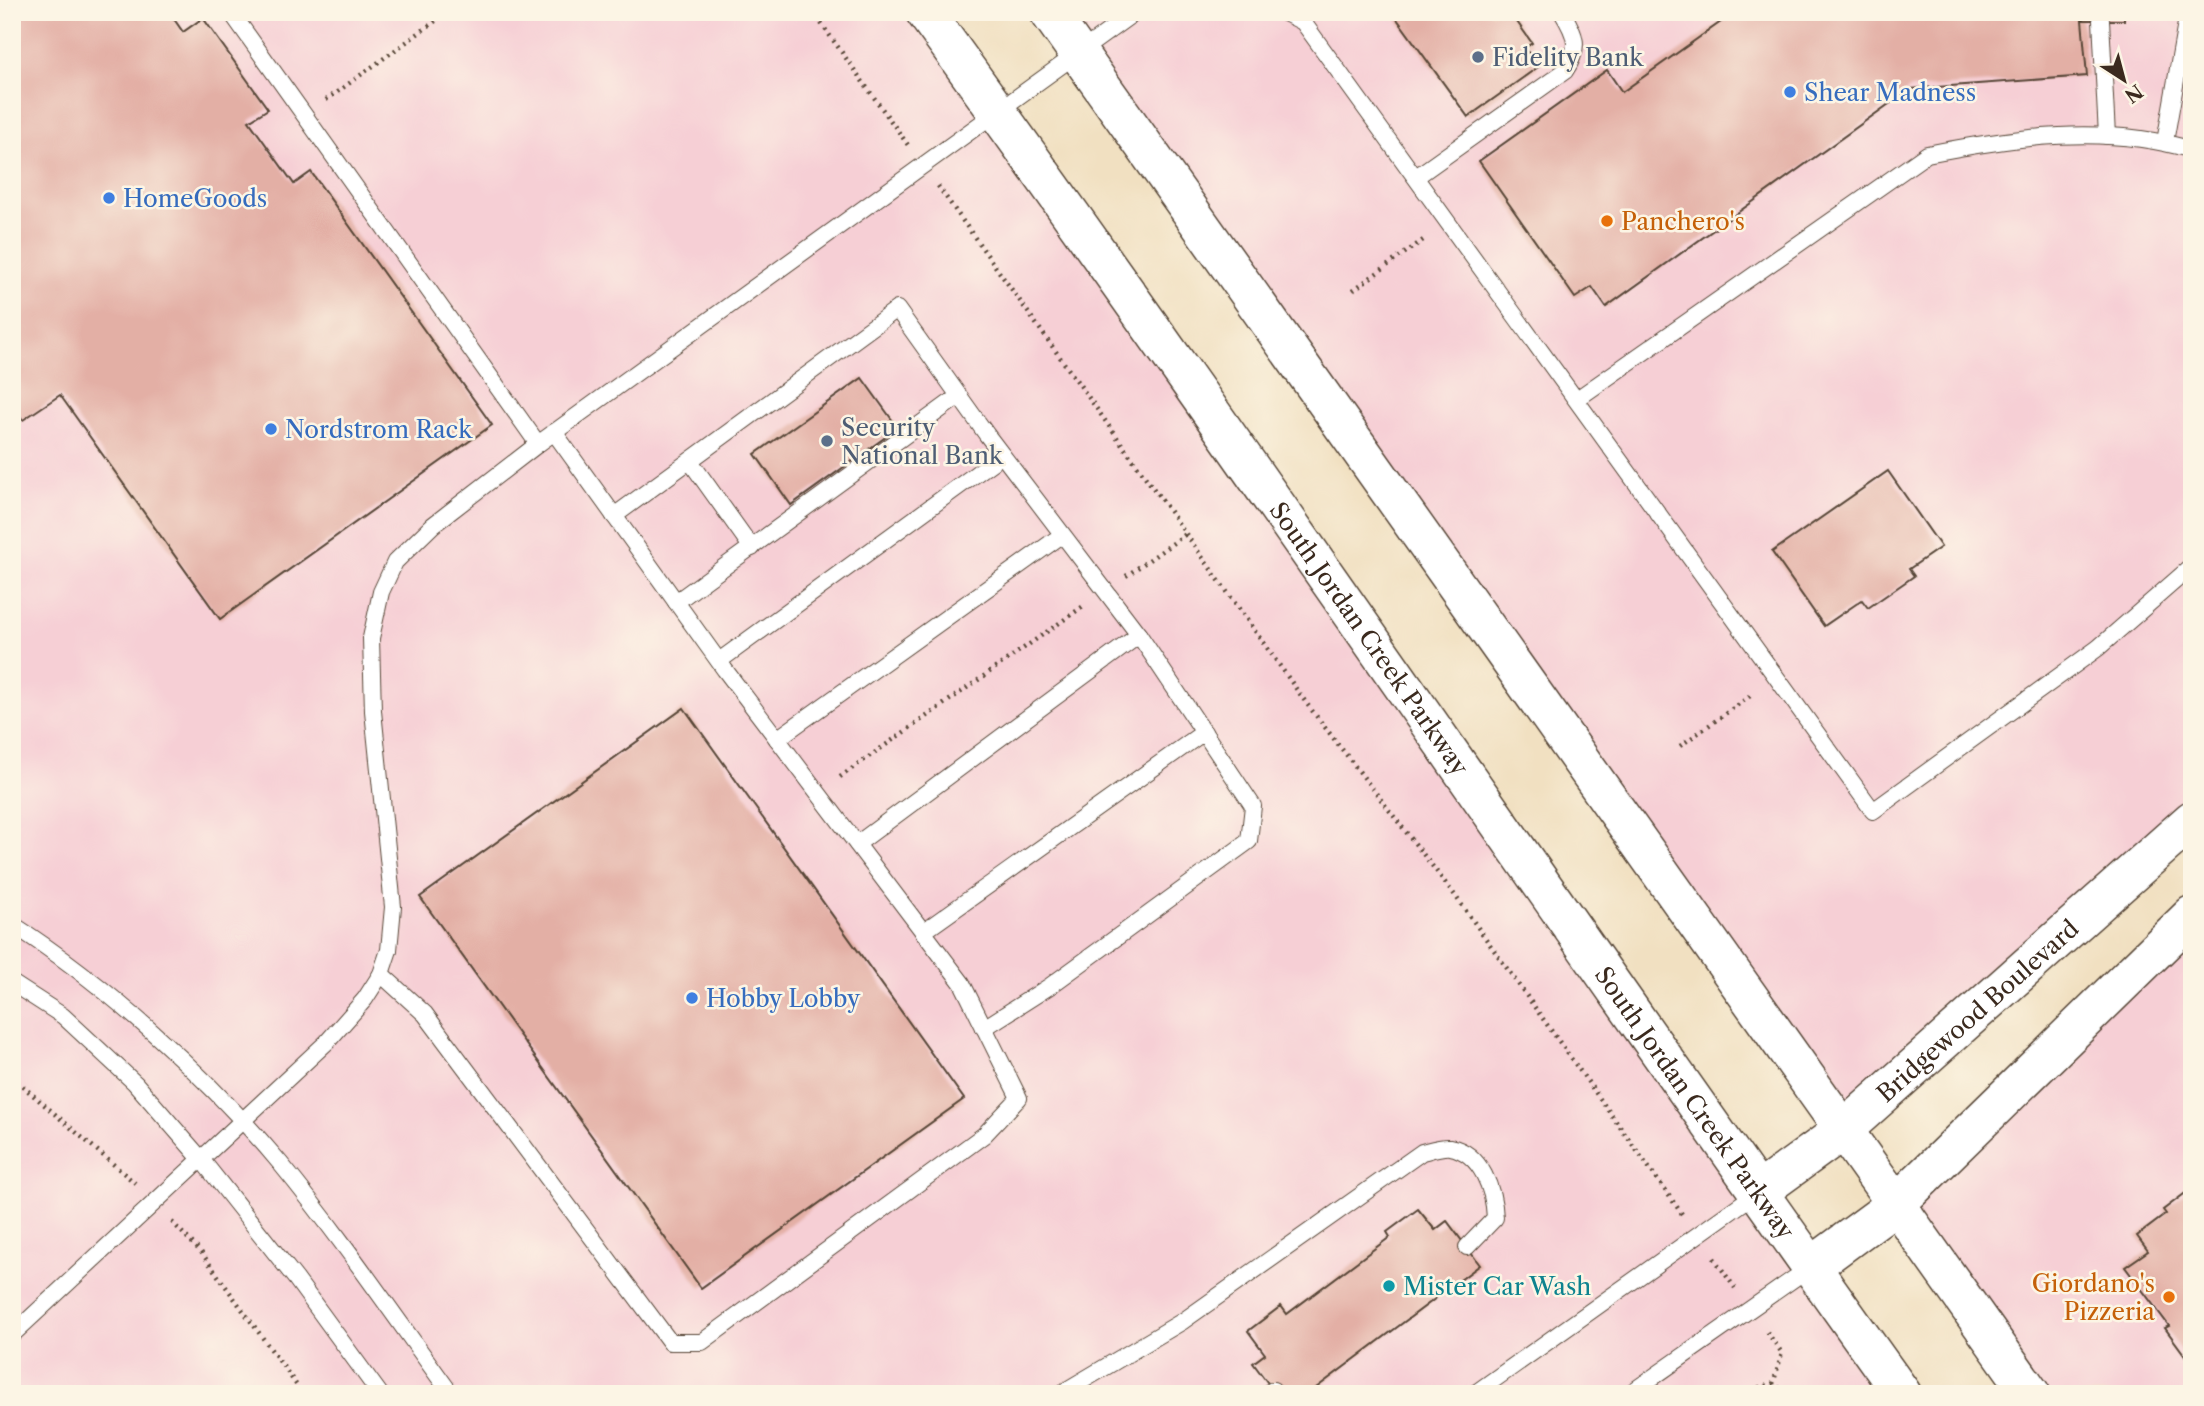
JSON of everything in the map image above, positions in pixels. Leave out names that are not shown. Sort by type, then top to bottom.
[{"type":"main road","name":"South Jordan Creek Parkway","points":[[925,12],[1902,1394]]},
{"type":"main road","points":[[1049,12],[2031,1394]]},
{"type":"main road","name":"Bridgewood Boulevard","points":[[1758,1192],[1842,1131],[2192,820]]},
{"type":"main road","points":[[1812,1266],[1895,1205],[2192,915]]},
{"type":"lane","points":[[231,12],[538,444]]},
{"type":"lane","points":[[12,1335],[327,1042],[365,999],[380,974],[388,950],[393,907],[373,711],[371,638],[381,592],[395,562],[433,525],[554,432],[1135,12]]},
{"type":"lane","points":[[1283,12],[1303,22],[1873,811],[2098,648],[2192,566]]},
{"type":"lane","points":[[1303,22],[1317,12]]},
{"type":"lane","points":[[1416,177],[1565,71],[1577,48],[1577,35],[1562,12]]},
{"type":"lane","points":[[2165,142],[2188,12]]},
{"type":"lane","points":[[2101,20],[2107,136]]},
{"type":"lane","points":[[1577,399],[1927,154],[1989,142],[2059,136],[2107,136],[2165,142],[2192,150]]},
{"type":"lane","points":[[614,516],[897,309],[1002,455],[1139,635],[1253,806],[1249,841],[1050,986],[984,1028]]},
{"type":"lane","points":[[676,602],[959,396]]},
{"type":"lane","points":[[380,974],[425,1014],[670,1342],[702,1342],[984,1135],[1019,1098],[962,983],[719,661],[554,432]]},
{"type":"lane","points":[[719,661],[1002,455]]},
{"type":"lane","points":[[690,461],[752,548]]},
{"type":"lane","points":[[777,739],[1062,535]]},
{"type":"lane","points":[[856,844],[1139,635]]},
{"type":"lane","points":[[923,932],[1204,732]]},
{"type":"lane","points":[[12,923],[56,952],[98,988],[192,1069],[241,1120],[280,1163],[319,1213],[451,1394]]},
{"type":"lane","points":[[12,983],[74,1026],[135,1083],[201,1159],[296,1279],[380,1394]]},
{"type":"lane","points":[[1060,1394],[1183,1321],[1422,1152],[1449,1147],[1469,1157],[1484,1173],[1494,1196],[1495,1218],[1467,1247]]},
{"type":"lane","points":[[1474,1394],[1758,1192]]},
{"type":"lane","points":[[1629,1394],[1812,1266]]},
{"type":"path","points":[[304,115],[448,12]]},
{"type":"path","points":[[813,12],[900,133]]},
{"type":"path","points":[[943,195],[1307,704],[1454,894],[1641,1156]]},
{"type":"path","points":[[1353,290],[1448,222]]},
{"type":"path","points":[[818,793],[1186,534]]},
{"type":"path","points":[[1680,746],[1777,677]]},
{"type":"path","points":[[1773,1384],[1782,1353]]},
{"type":"path","points":[[1731,1394],[1773,1384],[1789,1394]]},
{"type":"shaded area","points":[[12,12],[925,12],[1904,1394],[12,1394]]},
{"type":"shaded area","points":[[1049,12],[2192,12],[2192,820],[1842,1131]]},
{"type":"shaded area","points":[[2192,915],[2192,1394],[2031,1394],[1895,1205]]},
{"type":"building","points":[[12,12],[169,12],[183,32],[203,18],[268,109],[249,121],[294,184],[311,172],[492,425],[220,619],[60,395],[23,420],[12,405]]},
{"type":"building","name":"Fidelity Bank","points":[[1392,12],[1510,12],[1532,43],[1525,48],[1538,67],[1468,117]]},
{"type":"building","points":[[1735,12],[2124,12],[2124,20],[2082,20],[2087,76],[1910,89],[1606,307],[1592,287],[1575,298],[1479,161],[1607,70],[1622,92]]},
{"type":"building","name":"Security National Bank","points":[[862,378],[898,428],[791,505],[755,454]]},
{"type":"building","points":[[1888,471],[1941,547],[1909,569],[1914,576],[1868,608],[1862,600],[1824,626],[1772,552]]},
{"type":"building","name":"Hobby Lobby","points":[[684,708],[964,1099],[701,1288],[420,897]]},
{"type":"building","name":"Giordano's Pizzeria","points":[[2192,1188],[2192,1365],[2165,1328],[2169,1326],[2125,1267],[2148,1251],[2137,1236],[2166,1214],[2163,1210]]},
{"type":"building","name":"Mister Car Wash","points":[[1418,1209],[1435,1230],[1447,1221],[1480,1265],[1308,1394],[1276,1394],[1253,1363],[1265,1354],[1248,1331],[1281,1306],[1287,1314],[1390,1237],[1387,1232]]},
{"type":"place","name":"Fidelity Bank","points":[[1478,57]]},
{"type":"place","name":"Shear Madness","points":[[1790,92]]},
{"type":"place","name":"HomeGoods","points":[[109,198]]},
{"type":"place","name":"Panchero's","points":[[1607,221]]},
{"type":"place","name":"Nordstrom Rack","points":[[271,429]]},
{"type":"place","name":"Security National Bank","points":[[827,441]]},
{"type":"place","name":"Hobby Lobby","points":[[692,998]]},
{"type":"place","name":"Mister Car Wash","points":[[1389,1286]]},
{"type":"place","name":"Giordano's Pizzeria","points":[[2169,1297]]}]
